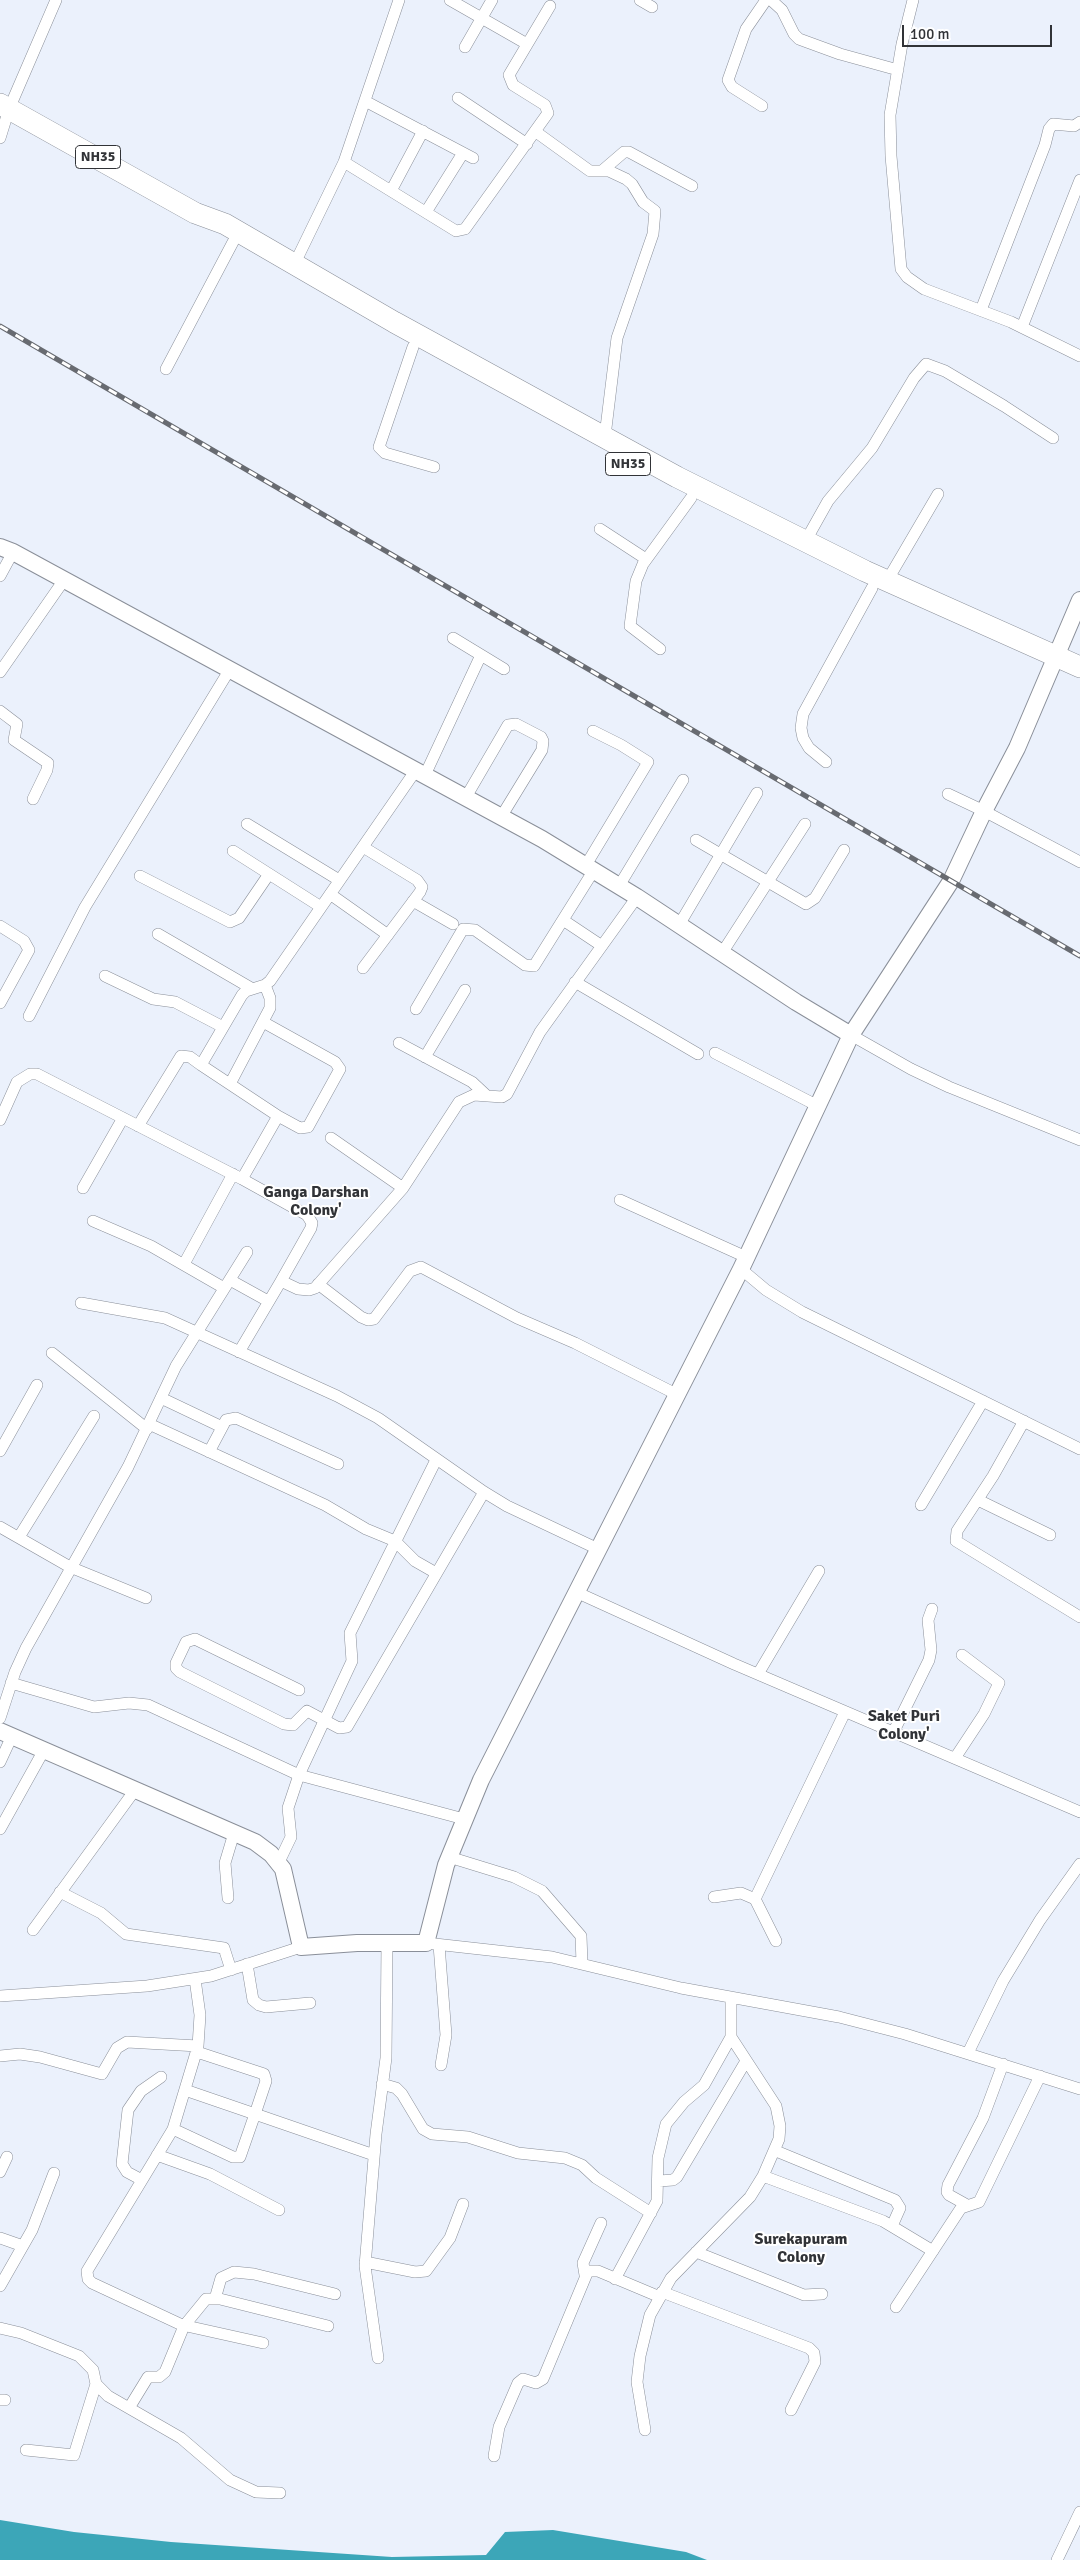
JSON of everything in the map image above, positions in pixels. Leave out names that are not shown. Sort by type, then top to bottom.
[{"type":"highway","name":"NH35","points":[[5,106],[195,213],[233,242],[413,347],[691,498],[799,554],[880,584],[1054,661],[1080,667]]},
{"type":"highway","name":"NH35","points":[[195,213],[225,224],[394,322],[880,584]]},
{"type":"highway","name":"NH35","points":[[1054,661],[1080,681]]},
{"type":"street","points":[[0,138],[5,106],[56,0]]},
{"type":"street","points":[[294,265],[344,162],[399,0]]},
{"type":"street","points":[[450,0],[527,44]]},
{"type":"street","points":[[464,47],[492,0]]},
{"type":"street","points":[[640,0],[652,7]]},
{"type":"street","points":[[762,106],[732,88],[728,80],[746,30],[766,0]]},
{"type":"street","points":[[771,0],[782,10],[794,34],[799,39],[840,54],[898,70]]},
{"type":"street","points":[[913,0],[890,116],[890,139],[901,269],[907,277],[924,289],[1022,327],[1080,356]]},
{"type":"street","points":[[344,162],[456,231],[465,229],[547,117],[547,109],[514,85],[509,75],[550,6]]},
{"type":"street","points":[[458,98],[527,144]]},
{"type":"street","points":[[365,101],[468,156],[426,212]]},
{"type":"street","points":[[980,310],[1045,145],[1050,127],[1055,124],[1074,126],[1080,122]]},
{"type":"street","points":[[391,191],[422,132]]},
{"type":"street","points":[[536,132],[590,172],[603,170],[618,174],[626,179],[632,184],[644,202],[655,211],[656,215],[647,253],[617,338],[605,436]]},
{"type":"street","points":[[603,170],[624,152],[629,152],[692,186]]},
{"type":"street","points":[[1022,327],[1080,180]]},
{"type":"street","points":[[166,369],[233,242]]},
{"type":"street","points":[[413,347],[379,447],[385,453],[434,467]]},
{"type":"street","points":[[805,542],[828,501],[872,448],[914,378],[926,364],[945,371],[1053,438]]},
{"type":"street","points":[[826,762],[809,748],[803,738],[801,728],[803,714],[880,584],[938,494]]},
{"type":"street","points":[[660,649],[632,630],[629,621],[639,573],[646,559],[691,498]]},
{"type":"street","points":[[600,529],[646,559]]},
{"type":"street","points":[[0,576],[6,549],[466,797],[590,868],[796,1002],[910,1069],[949,1087],[1080,1140]]},
{"type":"street","points":[[0,672],[64,580]]},
{"type":"street","points":[[441,2065],[446,2035],[432,1944],[435,1901],[449,1857],[481,1780],[744,1263],[851,1035],[951,881],[984,810],[1017,748],[1080,600]]},
{"type":"street","points":[[453,638],[504,669]]},
{"type":"street","points":[[201,1065],[242,995],[251,988],[265,985],[270,981],[339,880],[420,773],[481,655]]},
{"type":"street","points":[[29,1016],[85,907],[230,669]]},
{"type":"street","points":[[0,711],[17,724],[14,740],[48,763],[47,770],[33,799]]},
{"type":"street","points":[[466,797],[508,726],[516,724],[541,737],[543,741],[542,750],[501,817]]},
{"type":"street","points":[[416,1009],[463,929],[475,930],[525,965],[534,966],[563,920],[648,762],[621,744],[593,731]]},
{"type":"street","points":[[620,886],[683,780]]},
{"type":"street","points":[[679,925],[757,793]]},
{"type":"street","points":[[948,794],[984,810],[1080,862]]},
{"type":"street","points":[[247,824],[339,880]]},
{"type":"street","points":[[722,953],[805,824]]},
{"type":"street","points":[[696,840],[800,902],[810,902],[844,850]]},
{"type":"street","points":[[363,847],[420,883],[420,892],[363,968]]},
{"type":"street","points":[[233,850],[321,907]]},
{"type":"street","points":[[140,876],[230,922],[239,918],[269,874]]},
{"type":"street","points":[[330,894],[388,935]]},
{"type":"street","points":[[280,1280],[303,1290],[309,1290],[318,1284],[403,1188],[459,1102],[474,1095],[502,1097],[511,1088],[540,1032],[574,982],[637,897]]},
{"type":"street","points":[[413,901],[453,924]]},
{"type":"street","points":[[563,920],[602,946]]},
{"type":"street","points":[[0,926],[24,941],[29,950],[0,1003]]},
{"type":"street","points":[[158,934],[251,988]]},
{"type":"street","points":[[105,976],[153,999],[176,1002],[223,1027]]},
{"type":"street","points":[[574,982],[698,1054]]},
{"type":"street","points":[[230,1084],[263,1022],[271,1002],[265,985]]},
{"type":"street","points":[[425,1057],[465,990]]},
{"type":"street","points":[[138,1126],[181,1056],[190,1057],[278,1116],[300,1128],[308,1127],[340,1069],[335,1062],[263,1022]]},
{"type":"street","points":[[399,1043],[472,1082],[487,1096]]},
{"type":"street","points":[[715,1053],[818,1106]]},
{"type":"street","points":[[0,1120],[17,1082],[30,1074],[37,1074],[238,1177],[307,1215],[312,1223],[238,1352]]},
{"type":"street","points":[[184,1264],[278,1116]]},
{"type":"street","points":[[83,1188],[123,1118]]},
{"type":"street","points":[[331,1138],[403,1188]]},
{"type":"street","points":[[620,1200],[744,1263],[766,1290],[802,1312],[1080,1449]]},
{"type":"street","points":[[93,1221],[151,1246],[184,1264],[268,1302]]},
{"type":"street","points":[[0,1718],[11,1683],[26,1648],[128,1467],[161,1398],[196,1333],[247,1252]]},
{"type":"street","points":[[318,1284],[361,1317],[374,1320],[410,1271],[421,1267],[517,1318],[576,1343],[676,1394]]},
{"type":"street","points":[[82,1303],[154,1315],[356,1405],[507,1506],[598,1549]]},
{"type":"street","points":[[52,1353],[148,1426],[209,1452],[325,1506],[366,1529],[396,1541],[415,1561],[436,1573]]},
{"type":"street","points":[[0,1451],[37,1385]]},
{"type":"street","points":[[161,1398],[222,1426]]},
{"type":"street","points":[[921,1505],[983,1401]]},
{"type":"street","points":[[20,1537],[94,1416]]},
{"type":"street","points":[[209,1452],[226,1420],[236,1418],[338,1464]]},
{"type":"street","points":[[1024,1421],[978,1500],[957,1531],[956,1541],[1079,1613]]},
{"type":"street","points":[[279,1862],[291,1837],[288,1808],[299,1775],[352,1661],[350,1633],[436,1460]]},
{"type":"street","points":[[299,1690],[195,1639],[186,1642],[176,1663],[180,1672],[284,1724],[293,1725],[307,1711],[343,1728],[351,1722],[385,1658],[484,1492]]},
{"type":"street","points":[[978,1500],[1050,1535]]},
{"type":"street","points":[[0,1527],[70,1567],[146,1598]]},
{"type":"street","points":[[758,1674],[819,1571]]},
{"type":"street","points":[[576,1592],[893,1733],[1080,1812]]},
{"type":"street","points":[[893,1733],[929,1660],[931,1650],[928,1620],[932,1609]]},
{"type":"street","points":[[955,1758],[984,1714],[999,1683],[962,1655]]},
{"type":"street","points":[[11,1683],[94,1707],[129,1703],[148,1705],[299,1775],[464,1819]]},
{"type":"street","points":[[756,1899],[845,1712]]},
{"type":"street","points":[[0,1762],[6,1734],[255,1842],[279,1862],[283,1869],[301,1947]]},
{"type":"street","points":[[0,1829],[44,1750]]},
{"type":"street","points":[[33,1930],[135,1790]]},
{"type":"street","points":[[228,1898],[225,1863],[234,1833]]},
{"type":"street","points":[[449,1857],[514,1877],[542,1892],[581,1936],[582,1962]]},
{"type":"street","points":[[968,2053],[1004,1981],[1040,1920],[1080,1864]]},
{"type":"street","points":[[60,1892],[102,1913],[126,1934],[224,1948],[231,1970]]},
{"type":"street","points":[[714,1897],[741,1893],[756,1899],[776,1941]]},
{"type":"street","points":[[378,2358],[365,2262],[388,2025],[387,1943]]},
{"type":"street","points":[[0,1996],[148,1986],[195,1979],[231,1970],[301,1947],[387,1943],[432,1944],[536,1954],[582,1962],[682,1988],[839,2017],[968,2053],[1080,2089]]},
{"type":"street","points":[[247,1964],[253,2000],[259,2005],[266,2007],[310,2004]]},
{"type":"street","points":[[195,1979],[200,2015],[198,2049],[173,2129],[88,2271],[88,2278],[92,2283],[184,2326],[263,2342]]},
{"type":"street","points":[[615,2278],[650,2213],[658,2202],[659,2145],[666,2124],[684,2102],[704,2085],[731,2038],[731,1997]]},
{"type":"street","points":[[645,2430],[637,2382],[646,2327],[661,2294],[671,2278],[750,2197],[776,2151],[780,2126],[776,2106],[731,2038]]},
{"type":"street","points":[[0,2056],[20,2054],[40,2057],[102,2074],[117,2048],[127,2042],[198,2049],[264,2074],[266,2081],[240,2157],[233,2157],[173,2129]]},
{"type":"street","points":[[658,2181],[677,2177],[746,2061]]},
{"type":"street","points":[[967,2205],[949,2195],[947,2192],[948,2184],[983,2118],[1003,2064]]},
{"type":"street","points":[[896,2307],[961,2208],[978,2202],[1040,2076]]},
{"type":"street","points":[[142,2180],[127,2172],[122,2164],[128,2110],[141,2091],[161,2077]]},
{"type":"street","points":[[382,2084],[396,2088],[402,2094],[423,2129],[432,2134],[468,2138],[518,2153],[565,2158],[582,2165],[596,2178],[650,2213]]},
{"type":"street","points":[[185,2090],[374,2154]]},
{"type":"street","points":[[776,2151],[895,2200],[900,2208],[892,2226]]},
{"type":"street","points":[[157,2155],[210,2174],[279,2210]]},
{"type":"street","points":[[0,2172],[7,2158]]},
{"type":"street","points":[[0,2286],[23,2246],[54,2173]]},
{"type":"street","points":[[763,2176],[892,2226],[933,2251]]},
{"type":"street","points":[[365,2262],[415,2272],[426,2271],[450,2238],[463,2204]]},
{"type":"street","points":[[585,2276],[583,2263],[601,2223]]},
{"type":"street","points":[[0,2238],[23,2246]]},
{"type":"street","points":[[696,2252],[804,2295],[822,2294]]},
{"type":"street","points":[[494,2456],[499,2427],[518,2383],[523,2379],[536,2383],[543,2379],[585,2276],[592,2270],[810,2348],[814,2353],[814,2362],[791,2410]]},
{"type":"street","points":[[216,2299],[221,2278],[234,2272],[254,2274],[335,2294]]},
{"type":"street","points":[[129,2408],[148,2377],[159,2376],[165,2372],[184,2326],[199,2305],[206,2299],[216,2299],[328,2326]]},
{"type":"street","points":[[0,2328],[21,2333],[79,2356],[94,2370],[96,2384],[74,2455],[26,2450]]},
{"type":"street","points":[[96,2384],[108,2396],[181,2438],[240,2486],[256,2492],[280,2493]]},
{"type":"street","points":[[1057,2560],[1080,2512]]},
{"type":"water","points":[[0,2520],[74,2532],[171,2542],[392,2557],[486,2555],[505,2532],[553,2530],[686,2552],[707,2560],[0,2560]]},
{"type":"railway","points":[[0,326],[1080,956]]},
{"type":"district","name":"Ganga Darshan Colony'","points":[[316,1202]]},
{"type":"district","name":"Saket Puri Colony'","points":[[904,1726]]},
{"type":"district","name":"Surekapuram Colony","points":[[801,2249]]}]
